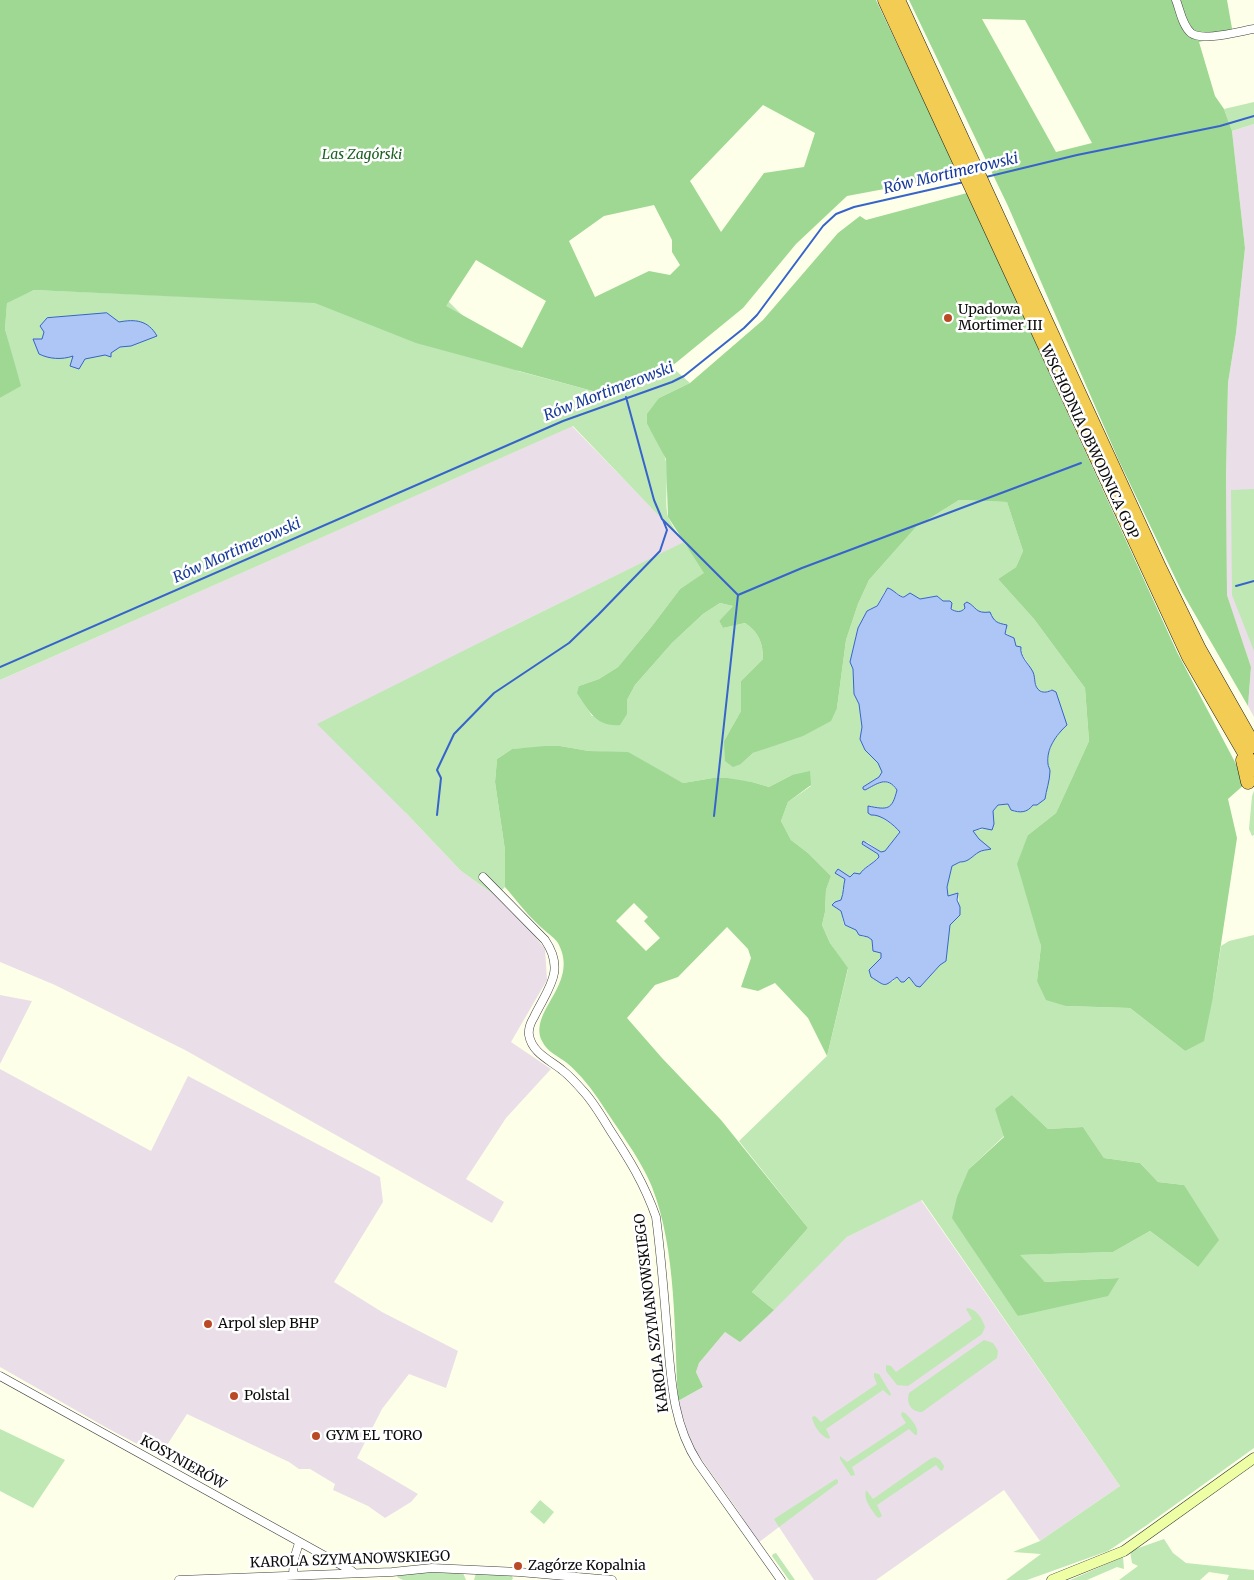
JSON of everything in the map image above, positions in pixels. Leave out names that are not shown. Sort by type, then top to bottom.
[{"type":"highway","name":"WSCHODNIA OBWODNICA GOP","points":[[885,0],[941,107]]},
{"type":"highway","name":"WSCHODNIA OBWODNICA GOP","points":[[898,0],[941,107],[1185,649],[1254,769]]},
{"type":"highway","name":"WSCHODNIA OBWODNICA GOP","points":[[999,233],[1199,648],[1254,746]]},
{"type":"highway","points":[[1235,738],[1246,768],[1248,782]]},
{"type":"street","points":[[1176,0],[1185,24],[1191,32],[1200,36],[1254,29]]},
{"type":"street","name":"KAROLA SZYMANOWSKIEGO","points":[[484,877],[545,940],[553,951],[555,970],[553,982],[531,1024],[529,1035],[534,1047],[541,1055],[563,1070],[594,1104],[638,1174],[648,1194],[656,1217],[673,1389],[678,1419],[687,1443],[698,1463],[781,1580]]},
{"type":"street","name":"KOSYNIERÓW","points":[[0,1376],[355,1573]]},
{"type":"street","points":[[1052,1580],[1124,1551],[1254,1458]]},
{"type":"street","points":[[293,1575],[294,1559],[299,1543]]},
{"type":"street","name":"KAROLA SZYMANOWSKIEGO","points":[[179,1580],[451,1568],[612,1580]]},
{"type":"shaded area","points":[[1254,124],[1254,717],[1248,706],[1251,667],[1227,595],[1226,475],[1228,383],[1236,333],[1245,248],[1232,131]]},
{"type":"shaded area","points":[[572,426],[685,542],[509,628],[405,812],[461,871],[496,896],[526,925],[545,949],[547,980],[511,1042],[551,1069],[506,1118],[466,1179],[504,1202],[492,1223],[185,1050],[55,985],[0,962],[0,680]]},
{"type":"shaded area","points":[[0,995],[32,1001],[0,1064]]},
{"type":"shaded area","points":[[0,1069],[151,1151],[188,1076],[380,1177],[383,1202],[334,1282],[382,1312],[458,1351],[446,1388],[409,1374],[382,1409],[357,1458],[418,1494],[411,1502],[385,1518],[368,1506],[333,1490],[335,1484],[310,1469],[299,1469],[289,1462],[187,1414],[160,1456],[0,1367]]},
{"type":"shaded area","points":[[921,1200],[1120,1486],[1040,1541],[1004,1490],[876,1580],[814,1580],[779,1527],[758,1543],[739,1512],[692,1446],[678,1401],[703,1387],[696,1372],[699,1363],[725,1332],[740,1341],[847,1237]]},
{"type":"green space","name":"Las Zagórski","points":[[0,0],[876,0],[959,175],[847,196],[796,244],[743,308],[672,366],[600,393],[416,343],[315,303],[34,290],[7,303],[5,329],[21,386],[0,398]],"holes":[[[763,105],[815,133],[804,167],[764,173],[721,232],[690,181]],[[654,205],[672,240],[672,252],[680,265],[670,275],[649,271],[595,297],[569,241],[604,216]],[[476,260],[546,301],[522,348],[446,306]]]},
{"type":"green space","points":[[909,0],[1227,0],[1233,34],[1199,42],[1215,96],[1224,109],[1232,131],[1245,248],[1236,333],[1228,383],[1226,475],[1227,595],[1251,667],[1248,706],[1182,592],[1119,461],[1008,206]],"holes":[[[982,19],[1025,20],[1092,143],[1056,152]]]},
{"type":"green space","points":[[1254,102],[1254,124],[1232,131],[1224,109]]},
{"type":"green space","points":[[967,193],[1177,652],[1246,783],[1228,799],[1237,838],[1213,997],[1204,1041],[1185,1051],[1130,1008],[1066,1006],[1046,1000],[1037,981],[1041,946],[1017,864],[1028,835],[1056,813],[1089,741],[1085,688],[1034,619],[998,579],[1016,567],[1023,551],[1007,502],[959,500],[916,527],[869,580],[858,604],[846,640],[837,708],[831,721],[803,736],[753,753],[741,764],[733,767],[725,761],[724,741],[741,711],[741,681],[763,659],[763,653],[757,634],[750,626],[745,623],[723,628],[719,621],[733,606],[720,603],[703,614],[672,643],[635,685],[627,700],[627,714],[620,725],[612,725],[599,720],[590,712],[577,693],[579,686],[599,679],[618,667],[680,589],[704,573],[668,517],[666,459],[647,424],[647,414],[659,398],[690,383],[763,320],[838,233],[860,216],[866,220]]},
{"type":"green space","points":[[403,256],[518,371],[600,393],[672,367],[690,383],[659,398],[647,424],[664,454],[667,472],[667,514],[682,540],[573,426],[0,680],[0,398],[20,386],[5,329],[7,302],[34,290],[290,301]]},
{"type":"green space","points":[[1254,489],[1254,651],[1232,595],[1231,490]]},
{"type":"green space","points":[[959,500],[1007,502],[1023,551],[1016,567],[998,579],[1034,619],[1085,688],[1089,741],[1056,813],[1028,835],[1035,920],[1041,946],[1037,981],[1066,1006],[1130,1008],[1185,1051],[1213,997],[1221,946],[1229,941],[1254,935],[1254,1448],[1108,1551],[1027,1580],[1006,1580],[1041,1554],[1013,1552],[1040,1541],[1120,1486],[922,1200],[847,1237],[774,1310],[752,1292],[808,1228],[739,1141],[827,1056],[848,969],[830,943],[822,925],[825,912],[826,890],[831,876],[808,853],[791,840],[781,821],[788,802],[811,786],[792,775],[769,787],[752,782],[713,778],[683,783],[628,753],[589,751],[560,746],[512,749],[497,759],[495,782],[505,850],[505,887],[496,896],[461,871],[317,724],[684,542],[705,573],[680,589],[618,667],[599,679],[579,686],[585,705],[592,716],[627,714],[627,700],[635,685],[672,643],[703,614],[720,603],[733,606],[719,621],[723,628],[745,623],[750,626],[757,634],[763,653],[763,659],[741,681],[741,711],[724,741],[741,764],[753,753],[772,746],[837,708],[846,640],[858,604],[869,580],[916,527]],"holes":[[[885,591],[897,593],[900,596],[920,599],[937,596],[943,601],[947,601],[957,612],[965,608],[972,610],[983,614],[1007,629],[1005,633],[1012,637],[1029,664],[1037,688],[1044,692],[1052,690],[1060,732],[1053,741],[1048,755],[1050,772],[1045,799],[1017,812],[1011,810],[1008,804],[998,805],[993,811],[993,817],[988,828],[973,831],[979,839],[978,852],[952,866],[947,887],[948,897],[958,893],[960,915],[950,925],[946,961],[920,987],[916,986],[909,977],[899,980],[898,976],[892,982],[869,970],[881,958],[882,953],[872,948],[872,940],[868,937],[863,937],[857,930],[844,925],[841,911],[835,902],[841,900],[845,879],[836,873],[850,877],[860,874],[879,857],[878,854],[863,844],[867,842],[881,852],[885,851],[900,832],[876,814],[869,806],[889,807],[897,790],[893,785],[881,782],[863,789],[879,777],[882,772],[878,763],[865,750],[860,739],[862,727],[859,704],[854,694],[853,669],[850,662],[858,628],[867,611],[877,606]],[[1012,1095],[1048,1129],[1083,1127],[1104,1158],[1140,1163],[1158,1182],[1184,1185],[1198,1267],[1150,1231],[1113,1252],[1019,1255],[1045,1282],[1119,1278],[1018,1316],[969,1169],[1004,1136]]]},
{"type":"green space","points":[[560,746],[589,751],[628,752],[683,783],[713,778],[727,778],[769,787],[792,775],[810,771],[811,785],[788,802],[781,821],[791,840],[808,853],[831,876],[826,890],[825,912],[822,925],[830,943],[848,968],[827,1056],[808,1018],[775,983],[758,991],[741,987],[751,958],[748,949],[727,927],[678,977],[655,985],[627,1018],[721,1120],[808,1228],[752,1292],[774,1310],[740,1342],[725,1332],[699,1363],[696,1372],[703,1387],[678,1401],[675,1320],[670,1265],[660,1212],[652,1187],[636,1156],[594,1092],[577,1072],[550,1051],[542,1041],[540,1030],[542,1019],[559,985],[563,973],[563,959],[556,940],[533,919],[505,887],[505,850],[495,782],[497,759],[512,749]],"holes":[[[634,903],[648,917],[644,921],[660,938],[646,951],[616,921]]]},
{"type":"green space","points":[[1254,791],[1254,835],[1252,836],[1249,829]]},
{"type":"green space","points":[[1012,1095],[1048,1129],[1083,1127],[1104,1158],[1140,1163],[1158,1182],[1184,1185],[1219,1240],[1198,1267],[1150,1231],[1113,1252],[1020,1255],[1045,1282],[1119,1278],[1108,1296],[1018,1316],[952,1218],[957,1197],[969,1169],[1004,1137],[995,1109]]},
{"type":"green space","points":[[968,1308],[979,1315],[985,1327],[982,1334],[908,1386],[897,1385],[886,1371],[886,1365],[891,1366],[896,1372],[972,1319],[966,1309]]},
{"type":"green space","points":[[984,1340],[993,1343],[998,1351],[997,1358],[922,1412],[912,1409],[908,1400],[909,1393]]},
{"type":"green space","points":[[874,1373],[879,1374],[891,1394],[890,1396],[883,1390],[826,1429],[830,1437],[829,1439],[823,1436],[816,1427],[812,1417],[815,1416],[821,1422],[877,1384]]},
{"type":"green space","points":[[902,1412],[914,1423],[917,1435],[909,1429],[852,1467],[855,1475],[851,1476],[840,1456],[847,1462],[906,1423],[901,1415]]},
{"type":"green space","points":[[0,1429],[65,1460],[33,1508],[0,1491]]},
{"type":"green space","points":[[935,1457],[944,1466],[943,1470],[941,1471],[936,1465],[877,1505],[882,1516],[879,1518],[876,1516],[867,1501],[866,1490],[873,1499]]},
{"type":"green space","points":[[836,1479],[838,1483],[779,1527],[774,1519]]},
{"type":"green space","points":[[540,1500],[554,1512],[544,1524],[530,1512]]},
{"type":"green space","points":[[1164,1539],[1173,1553],[1186,1563],[1254,1570],[1254,1580],[1227,1580],[1229,1575],[1209,1572],[1200,1580],[1119,1580],[1138,1566],[1132,1563],[1130,1551]]},
{"type":"green space","points":[[776,1553],[795,1580],[789,1580],[772,1556]]},
{"type":"green space","points":[[1123,1557],[1124,1569],[1117,1567],[1087,1580],[1070,1580]]},
{"type":"green space","points":[[434,1571],[463,1573],[466,1580],[403,1580],[397,1577],[398,1574]]},
{"type":"green space","points":[[476,1573],[510,1574],[513,1578],[512,1580],[474,1580]]},
{"type":"water","points":[[107,313],[119,322],[141,322],[150,327],[157,336],[131,346],[120,347],[111,353],[111,357],[105,355],[85,359],[79,369],[70,366],[73,356],[56,358],[39,354],[33,339],[42,339],[44,332],[40,326],[47,318]]},
{"type":"water","points":[[888,588],[902,597],[910,593],[920,599],[937,596],[943,601],[950,601],[952,603],[951,609],[957,611],[963,610],[965,608],[964,604],[967,602],[981,612],[990,612],[996,622],[1007,625],[1005,634],[1014,638],[1016,646],[1021,647],[1021,654],[1033,672],[1038,689],[1043,692],[1052,690],[1056,692],[1067,725],[1059,733],[1050,748],[1048,764],[1050,774],[1045,799],[1023,812],[1011,810],[1008,804],[998,805],[993,811],[994,824],[992,830],[982,828],[973,831],[991,849],[980,851],[968,860],[952,866],[947,887],[948,896],[958,893],[957,900],[960,907],[960,915],[950,925],[946,961],[920,987],[916,986],[909,977],[904,982],[901,982],[897,977],[885,985],[871,977],[869,970],[881,958],[881,953],[873,951],[872,940],[859,935],[856,930],[845,925],[841,911],[832,905],[841,900],[843,892],[845,879],[835,873],[838,869],[850,877],[854,873],[860,874],[879,857],[878,854],[862,844],[863,841],[881,852],[885,851],[900,832],[883,818],[868,813],[868,806],[885,808],[891,805],[897,790],[893,785],[886,782],[878,783],[865,790],[863,789],[863,787],[879,777],[882,772],[878,763],[865,750],[860,739],[862,727],[859,704],[854,694],[853,669],[850,662],[858,628],[867,611],[877,606]]},
{"type":"waterway","name":"Rów Mortimerowski","points":[[986,177],[1077,155],[1220,126],[1254,116]]},
{"type":"waterway","name":"Rów Mortimerowski","points":[[0,667],[563,421],[684,376],[744,328],[757,315],[823,226],[836,214],[854,207],[964,182]]},
{"type":"waterway","points":[[626,397],[654,500],[662,519],[738,595],[714,816]]},
{"type":"waterway","points":[[738,595],[802,568],[1081,463]]},
{"type":"waterway","points":[[437,815],[441,778],[437,770],[454,734],[494,693],[569,643],[598,615],[660,551],[667,530],[663,520]]},
{"type":"waterway","points":[[1236,586],[1254,581]]},
{"type":"place","name":"Upadowa Mortimer III","points":[[948,318]]},
{"type":"place","name":"Arpol slep BHP","points":[[208,1324]]},
{"type":"place","name":"Polstal","points":[[234,1396]]},
{"type":"place","name":"GYM EL TORO","points":[[316,1436]]},
{"type":"place","name":"Zagórze Kopalnia","points":[[518,1566]]}]
